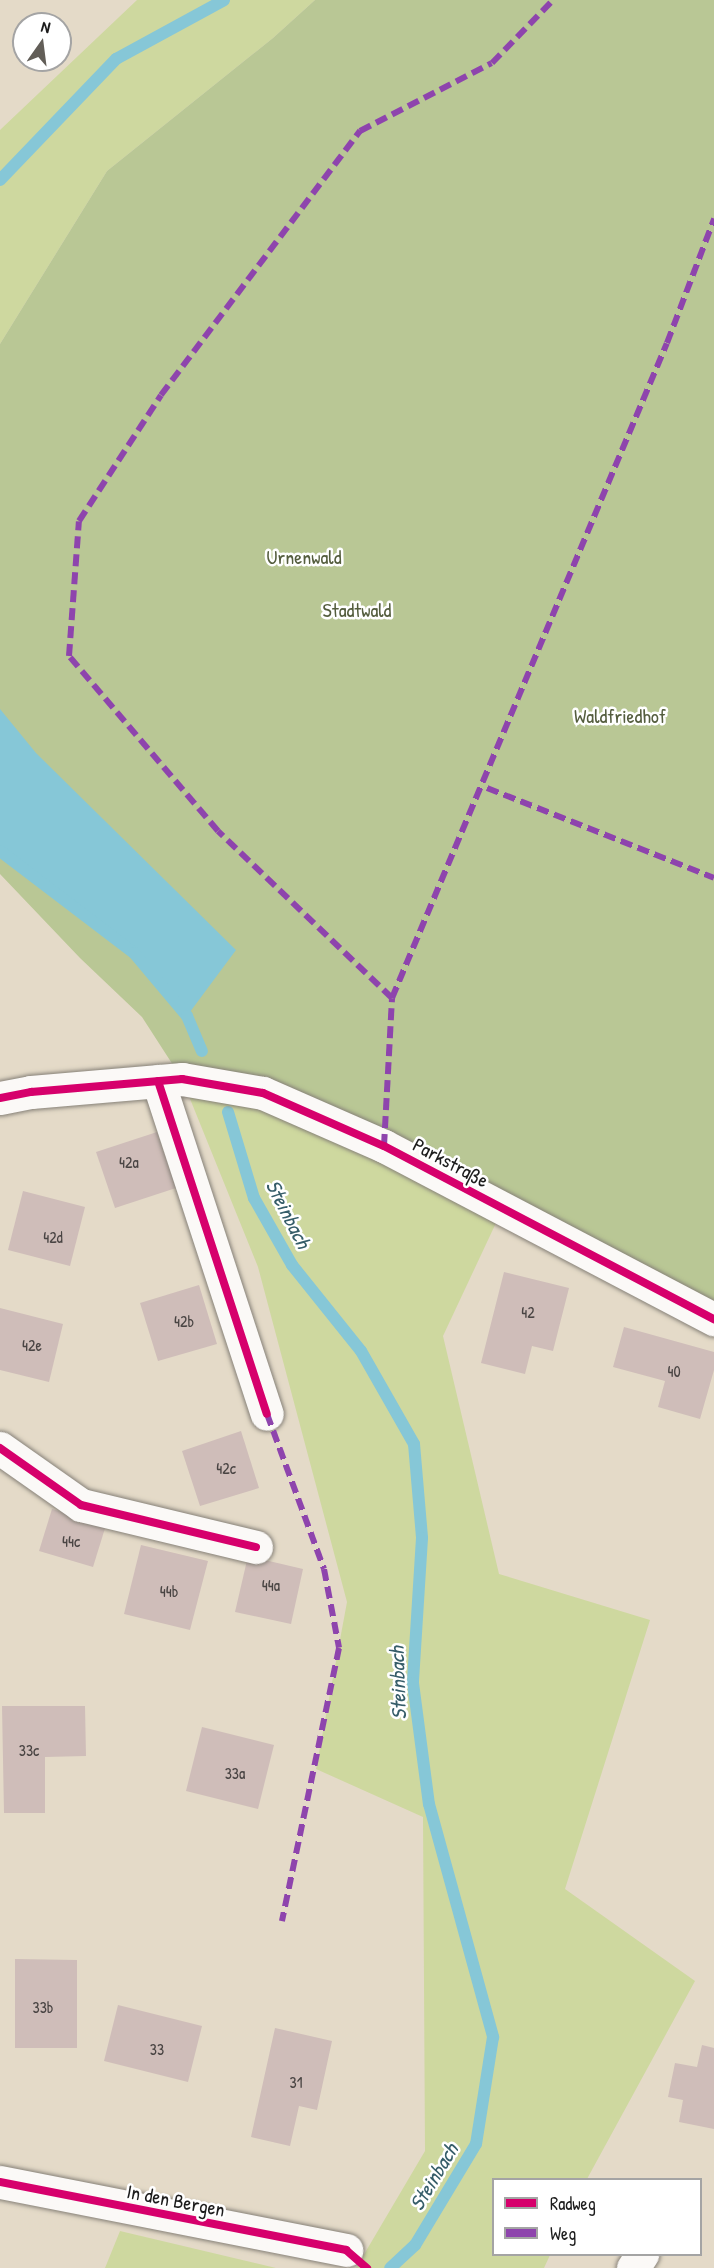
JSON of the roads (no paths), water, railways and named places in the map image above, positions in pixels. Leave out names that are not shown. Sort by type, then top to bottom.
[{"type":"street","name":"Parkstraße","points":[[0,1099],[31,1092],[182,1079],[263,1093],[384,1146],[714,1319]]},
{"type":"street","points":[[158,1081],[267,1414]]},
{"type":"street","points":[[0,1448],[81,1504],[256,1547]]},
{"type":"street","name":"In den Bergen","points":[[0,2182],[346,2250]]},
{"type":"water","points":[[0,709],[36,753],[236,950],[187,1016],[134,953],[0,851]]},
{"type":"waterway","name":"Steinbach","points":[[0,180],[116,59],[224,0]]},
{"type":"waterway","name":"Steinbach","points":[[0,851],[134,953],[187,1016],[202,1051]]},
{"type":"waterway","name":"Steinbach","points":[[228,1112],[254,1198],[292,1265],[361,1351],[414,1444],[422,1538],[413,1683],[429,1804],[493,2037],[476,2144],[415,2245],[390,2268]]},
{"type":"park label","name":"Urnenwald","points":[[304,556]]},
{"type":"park label","name":"Stadtwald","points":[[357,609]]},
{"type":"park label","name":"Waldfriedhof","points":[[620,715]]}]
